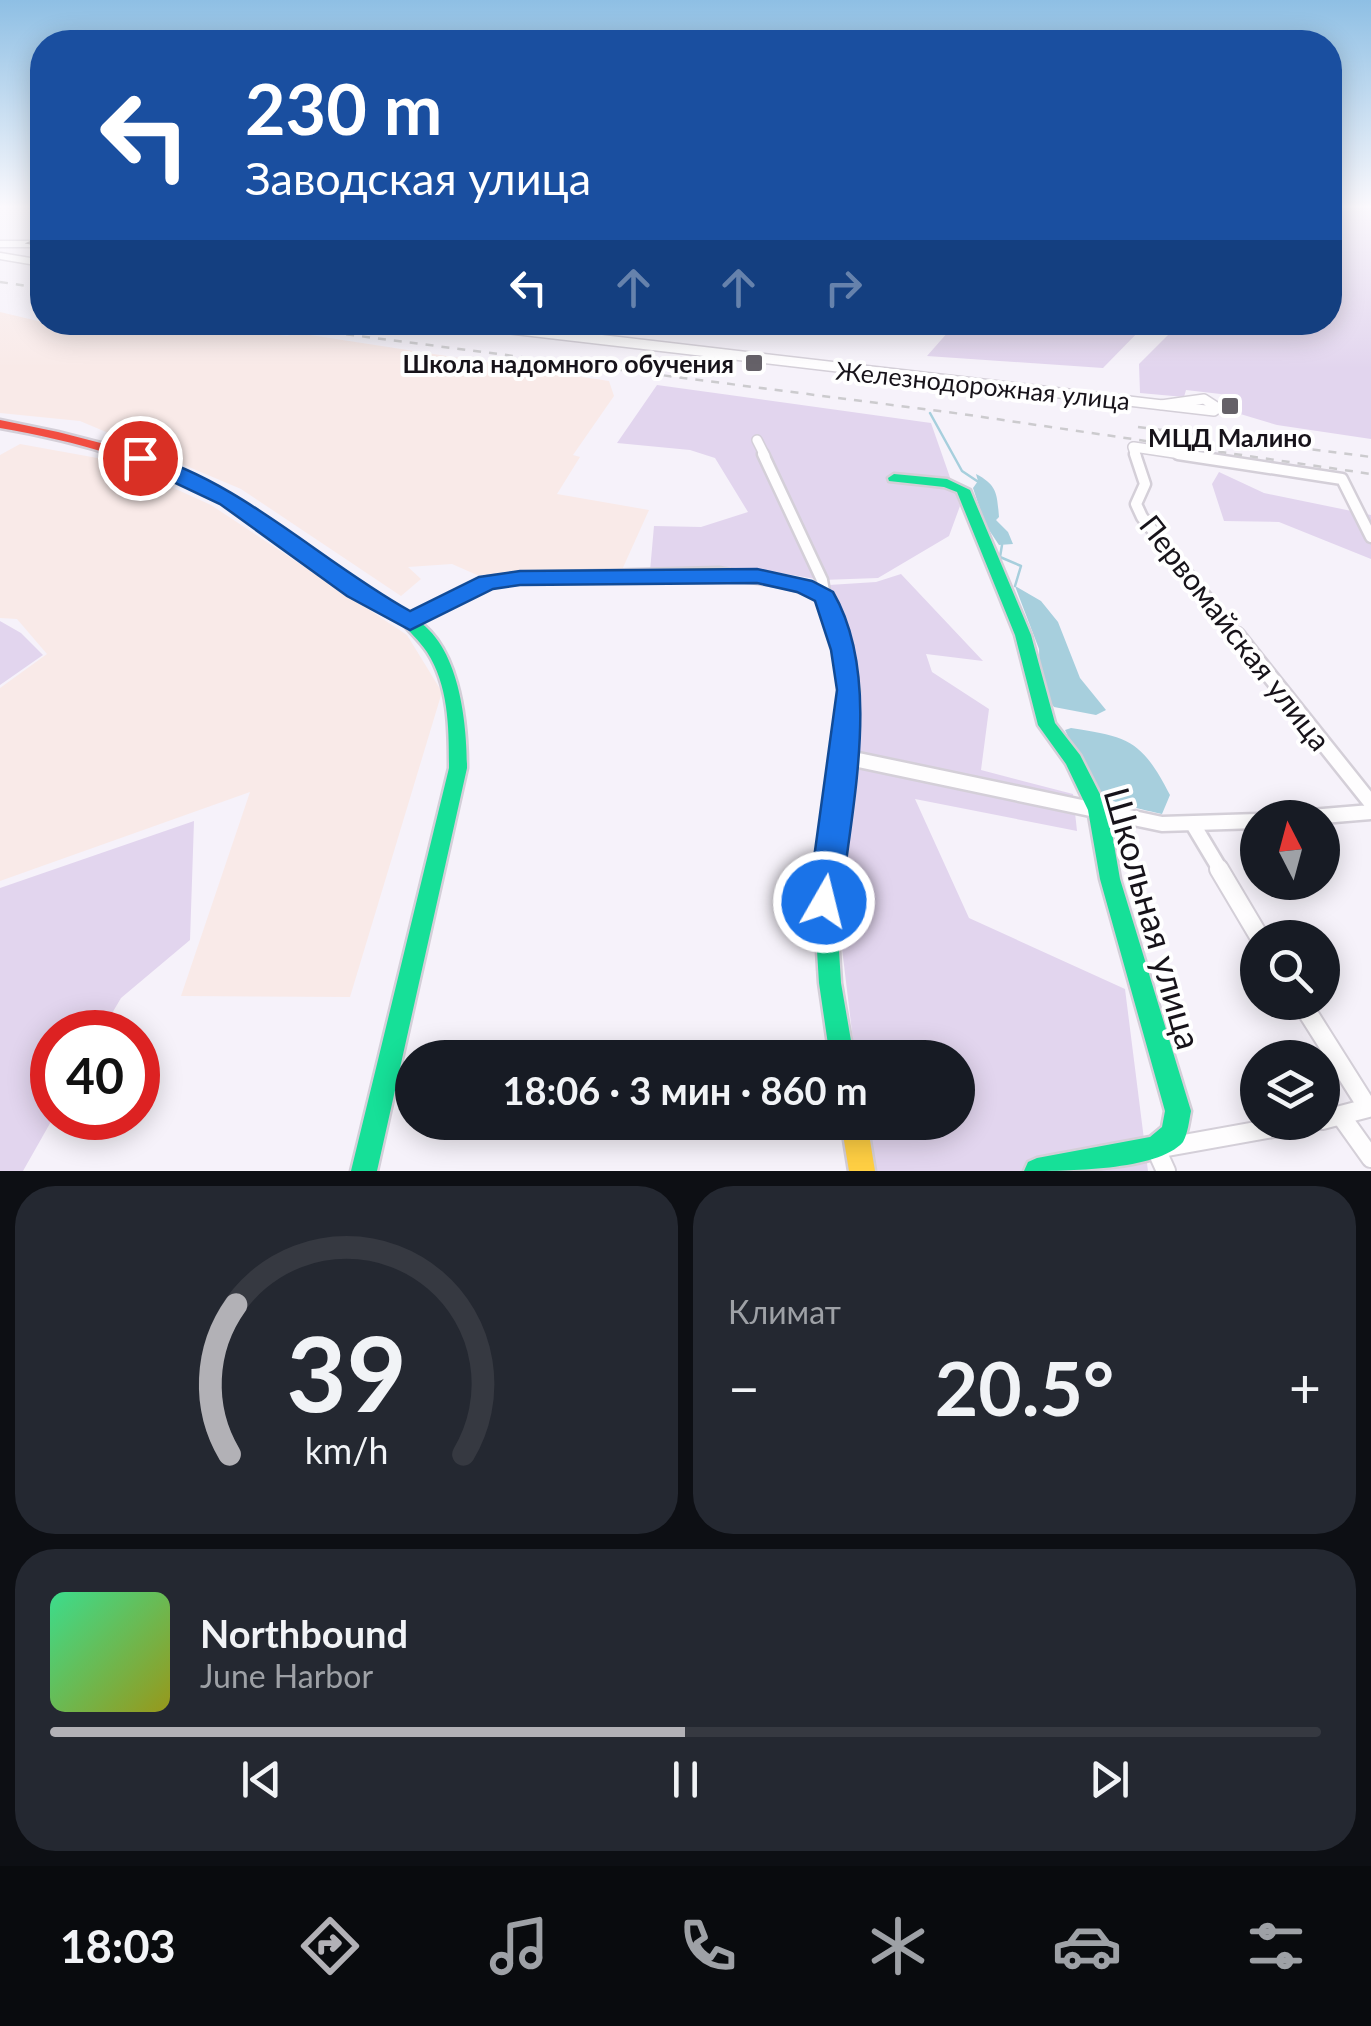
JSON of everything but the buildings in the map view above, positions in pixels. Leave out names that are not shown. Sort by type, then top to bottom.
[{"type":"street","name":"Железнодорожная улица","points":[[554,335],[1161,405],[1204,399],[1216,404],[1218,408],[1214,411]]},
{"type":"street","points":[[0,424],[107,447],[172,470],[227,499],[355,590],[422,629],[447,672],[460,728],[458,768],[364,1171]]},
{"type":"street","points":[[757,440],[822,580],[843,650],[850,690],[824,902],[839,1040]]},
{"type":"street","name":"Первомайская улица","points":[[1371,537],[1342,479],[1132,447],[1137,450],[1145,484],[1136,504],[1142,517],[1371,803]]},
{"type":"street","name":"Школьная улица","points":[[894,478],[947,483],[963,490],[1023,635],[1048,725],[1073,760],[1098,810],[1110,879],[1178,1111],[1173,1134],[1156,1149]]},
{"type":"street","points":[[410,622],[488,582],[510,579],[757,576],[804,586],[825,597]]},
{"type":"street","points":[[844,756],[1098,810],[1194,826],[1240,822]]},
{"type":"street","points":[[1340,815],[1371,812]]},
{"type":"street","points":[[1194,826],[1249,920]]},
{"type":"street","points":[[1340,1064],[1368,1108],[1340,1116]]},
{"type":"street","points":[[1340,1126],[1371,1158]]},
{"type":"street","points":[[1037,1171],[1240,1134]]},
{"type":"street","points":[[857,1140],[862,1171]]},
{"type":"street","points":[[1156,1149],[1166,1171]]},
{"type":"shaded area","points":[[1342,260],[1371,260],[1371,439],[1277,425],[1237,413],[1229,395],[1186,390],[1184,397],[1140,393],[1139,364],[1168,335],[1342,335]]},
{"type":"shaded area","points":[[0,312],[30,319],[30,335],[310,335],[609,381],[614,396],[573,455],[580,457],[557,494],[649,510],[621,572],[477,575],[452,564],[408,567],[421,579],[401,596],[241,489],[80,421],[0,413]]},
{"type":"shaded area","points":[[945,335],[1135,335],[1103,368],[927,356]]},
{"type":"shaded area","points":[[657,385],[931,423],[960,506],[949,536],[878,578],[822,580],[762,570],[650,571],[654,526],[701,527],[748,512],[715,458],[690,450],[617,443]]},
{"type":"shaded area","points":[[20,444],[114,461],[211,505],[407,635],[442,692],[350,997],[181,996],[250,792],[0,881],[0,688],[47,654],[17,619],[0,618],[0,455]]},
{"type":"shaded area","points":[[1219,472],[1264,493],[1371,515],[1371,559],[1279,522],[1224,521],[1212,484]]},
{"type":"shaded area","points":[[901,574],[983,661],[926,654],[932,672],[989,709],[981,770],[1073,794],[1077,831],[915,799],[969,918],[1125,989],[1148,1171],[874,1171],[869,1140],[975,1140],[975,1040],[853,1040],[838,915],[861,688],[829,585],[876,582]]},
{"type":"shaded area","points":[[0,621],[21,633],[43,655],[0,685]]},
{"type":"shaded area","points":[[194,821],[190,940],[121,998],[114,1010],[30,1010],[30,1140],[41,1140],[23,1171],[0,1171],[0,888]]},
{"type":"water","points":[[976,474],[995,491],[999,517],[996,520],[1013,544],[999,545],[985,524],[973,488],[978,481]]},
{"type":"water","points":[[1015,586],[1041,601],[1058,622],[1080,678],[1106,710],[1096,715],[1054,707],[1040,689],[1039,649]]},
{"type":"water","points":[[1065,730],[1121,739],[1142,752],[1170,795],[1162,814],[1120,803],[1097,791]]},
{"type":"waterway","points":[[930,413],[962,471],[980,483]]},
{"type":"waterway","points":[[1002,545],[1000,557],[1021,566],[1015,586]]},
{"type":"railway","points":[[0,282],[30,286]]},
{"type":"railway","points":[[351,335],[962,414],[1371,474]]},
{"type":"railway","points":[[1138,427],[1371,457]]},
{"type":"traffic: fast","points":[[894,478],[947,483],[963,490],[1023,635],[1047,725],[1073,760],[1098,810],[1110,879],[1178,1111],[1173,1134],[1156,1149],[1037,1171]]},
{"type":"traffic: fast","points":[[827,602],[843,650],[850,691],[825,902],[830,983],[839,1040]]},
{"type":"traffic: fast","points":[[364,1171],[458,768],[451,688],[436,652],[409,621]]},
{"type":"traffic: slow","points":[[383,606],[409,621],[487,582],[719,573],[794,585],[825,597],[827,602]]},
{"type":"traffic: slow","points":[[857,1140],[862,1171]]},
{"type":"traffic: jam","points":[[0,424],[58,435],[171,471],[265,523],[383,606]]},
{"type":"place","name":"Школа надомного обучения","points":[[754,363]]},
{"type":"place","name":"МЦД Малино","points":[[1230,406]]},
{"type":"route","points":[[140,458],[227,499],[355,590],[410,622],[488,582],[520,578],[757,576],[804,586],[825,597],[843,650],[850,690],[824,902]]}]
